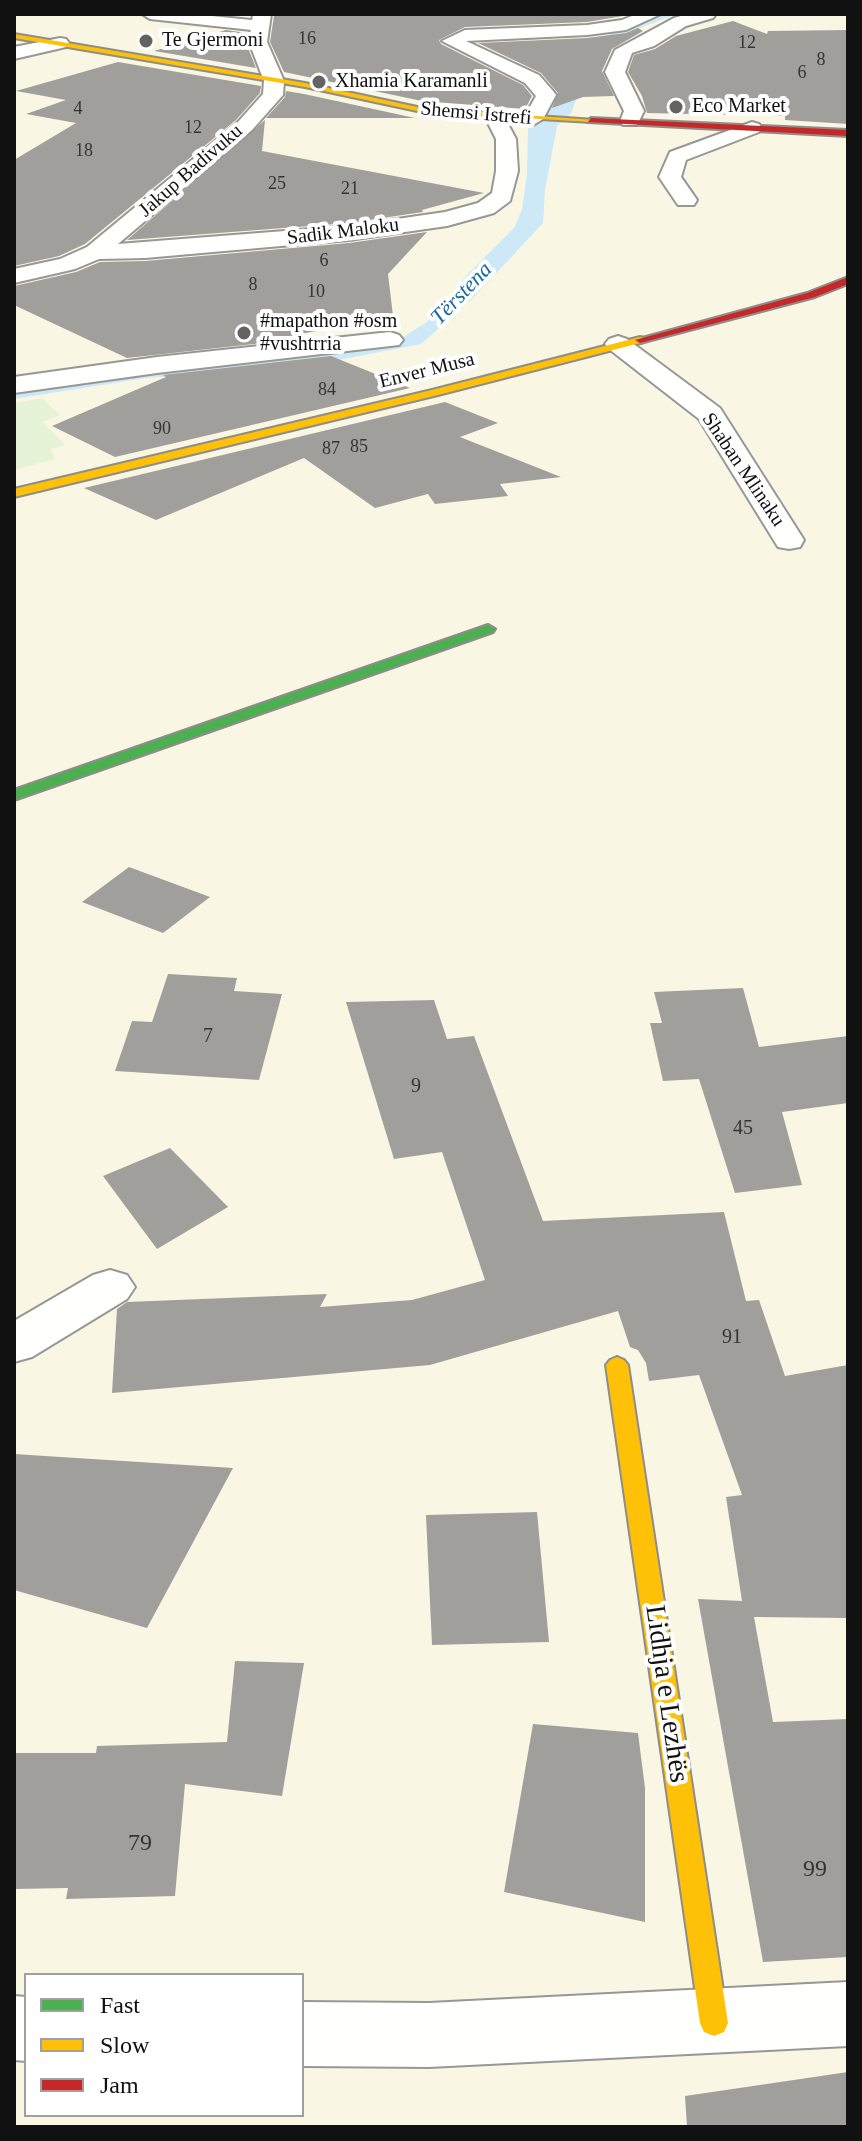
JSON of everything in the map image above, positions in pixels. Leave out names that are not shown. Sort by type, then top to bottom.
[{"type":"street","points":[[533,119],[546,95],[532,79],[451,41],[465,35],[587,30],[626,25],[652,14]]},
{"type":"street","points":[[630,121],[634,111],[615,72],[624,50],[648,42],[680,22],[707,14]]},
{"type":"street","points":[[262,20],[258,42],[274,81]]},
{"type":"street","name":"Shemsi Istrefi","points":[[14,36],[274,81],[389,105],[495,117],[848,133]]},
{"type":"street","points":[[14,53],[60,43]]},
{"type":"street","name":"Jakup Badivuku","points":[[95,252],[245,126],[273,95],[274,81]]},
{"type":"street","name":"Sadik Maloku","points":[[95,252],[145,251],[349,233],[447,219],[486,208],[502,196],[507,171],[506,139],[495,117]]},
{"type":"street","name":"Shemsi Istrefi","points":[[686,200],[670,177],[677,156],[752,128]]},
{"type":"street","points":[[14,276],[67,264],[95,252]]},
{"type":"street","name":"Enver Musa","points":[[14,493],[434,393],[811,295],[848,280]]},
{"type":"street","points":[[14,385],[173,363],[390,340]]},
{"type":"street","name":"Shaban Mlinaku","points":[[618,344],[710,414],[789,540]]},
{"type":"street","points":[[14,795],[488,629]]},
{"type":"street","points":[[14,1344],[110,1287]]},
{"type":"street","name":"Lidhja e Lezhës","points":[[617,1365],[714,2023]]},
{"type":"street","points":[[304,2034],[429,2035],[848,2014]]},
{"type":"lane","points":[[150,14],[262,20]]},
{"type":"shaded area","points":[[14,14],[848,14],[848,2127],[14,2127]]},
{"type":"green space","points":[[42,398],[60,415],[43,422],[65,445],[51,449],[55,459],[14,470],[14,403]]},
{"type":"water","name":"Tërstena","points":[[662,14],[677,14],[616,37],[583,82],[571,113],[557,126],[545,190],[543,223],[472,299],[421,344],[297,368],[146,378],[14,399],[14,389],[392,344],[427,322],[469,273],[515,227],[522,209],[527,174],[528,128],[556,94],[567,72],[598,39]]},
{"type":"building","points":[[274,16],[623,16],[587,22],[465,27],[439,40],[441,44],[523,85],[532,96],[525,109],[422,101],[284,72],[270,42]]},
{"type":"building","points":[[733,21],[767,34],[768,31],[848,30],[848,124],[785,120],[785,116],[647,113],[642,96],[628,72],[634,55],[655,49],[676,36]]},
{"type":"building","points":[[638,28],[643,31],[612,49],[602,71],[614,96],[583,97],[552,108],[558,93],[541,73],[478,43],[587,38],[626,33]]},
{"type":"building","points":[[226,30],[247,33],[246,43],[256,68],[154,51]]},
{"type":"building","points":[[118,62],[261,86],[260,93],[236,120],[85,244],[59,256],[14,266],[14,160],[76,123],[26,114],[66,100],[16,91]]},
{"type":"building","points":[[286,91],[415,118],[266,118],[285,97]]},
{"type":"building","points":[[265,120],[262,151],[484,193],[423,212],[349,223],[127,240]]},
{"type":"building","points":[[427,232],[388,274],[393,316],[285,337],[290,340],[127,358],[14,305],[14,286],[76,272],[100,262],[145,261],[349,243]]},
{"type":"building","points":[[331,356],[410,388],[115,457],[52,426],[166,377],[163,375]]},
{"type":"building","points":[[445,402],[498,423],[460,437],[561,477],[500,484],[508,496],[435,504],[428,494],[375,508],[304,458],[156,520],[84,488]]},
{"type":"building","points":[[129,867],[210,897],[163,933],[82,902]]},
{"type":"building","points":[[168,974],[237,978],[234,991],[282,994],[259,1080],[115,1071],[132,1021],[152,1022]]},
{"type":"building","points":[[743,988],[759,1047],[848,1036],[848,1103],[782,1112],[802,1185],[735,1193],[699,1079],[663,1081],[650,1023],[662,1023],[654,992]]},
{"type":"building","points":[[434,1000],[447,1039],[474,1036],[543,1221],[724,1212],[746,1301],[759,1300],[785,1376],[848,1365],[848,1618],[754,1617],[773,1722],[848,1719],[848,1957],[763,1962],[698,1599],[742,1601],[726,1497],[742,1495],[699,1375],[649,1381],[646,1363],[638,1350],[630,1347],[618,1311],[430,1365],[112,1393],[117,1309],[127,1302],[327,1294],[320,1307],[412,1300],[485,1280],[442,1152],[394,1159],[346,1002]]},
{"type":"building","points":[[170,1148],[228,1207],[157,1249],[103,1176]]},
{"type":"building","points":[[14,1454],[233,1468],[147,1628],[14,1590]]},
{"type":"building","points":[[537,1512],[549,1642],[432,1645],[426,1515]]},
{"type":"building","points":[[235,1661],[304,1663],[282,1796],[185,1784],[175,1896],[66,1899],[68,1888],[14,1889],[14,1753],[96,1753],[97,1746],[227,1742]]},
{"type":"building","points":[[533,1724],[638,1733],[645,1788],[645,1922],[504,1892]]},
{"type":"building","points":[[848,2072],[848,2127],[687,2127],[685,2096]]},
{"type":"traffic: fast","points":[[14,795],[488,629]]},
{"type":"traffic: slow","points":[[14,36],[305,85],[422,110],[591,120]]},
{"type":"traffic: slow","points":[[14,493],[434,393],[640,340]]},
{"type":"traffic: slow","points":[[617,1365],[714,2023]]},
{"type":"traffic: jam","points":[[591,120],[848,133]]},
{"type":"traffic: jam","points":[[640,340],[811,295],[848,280]]},
{"type":"place","name":"Te Gjermoni","points":[[146,41]]},
{"type":"place","name":"Xhamia Karamanli","points":[[319,82]]},
{"type":"place","name":"Eco Market","points":[[676,107]]},
{"type":"place","name":"#mapathon #osm #vushtrria","points":[[244,333]]}]
